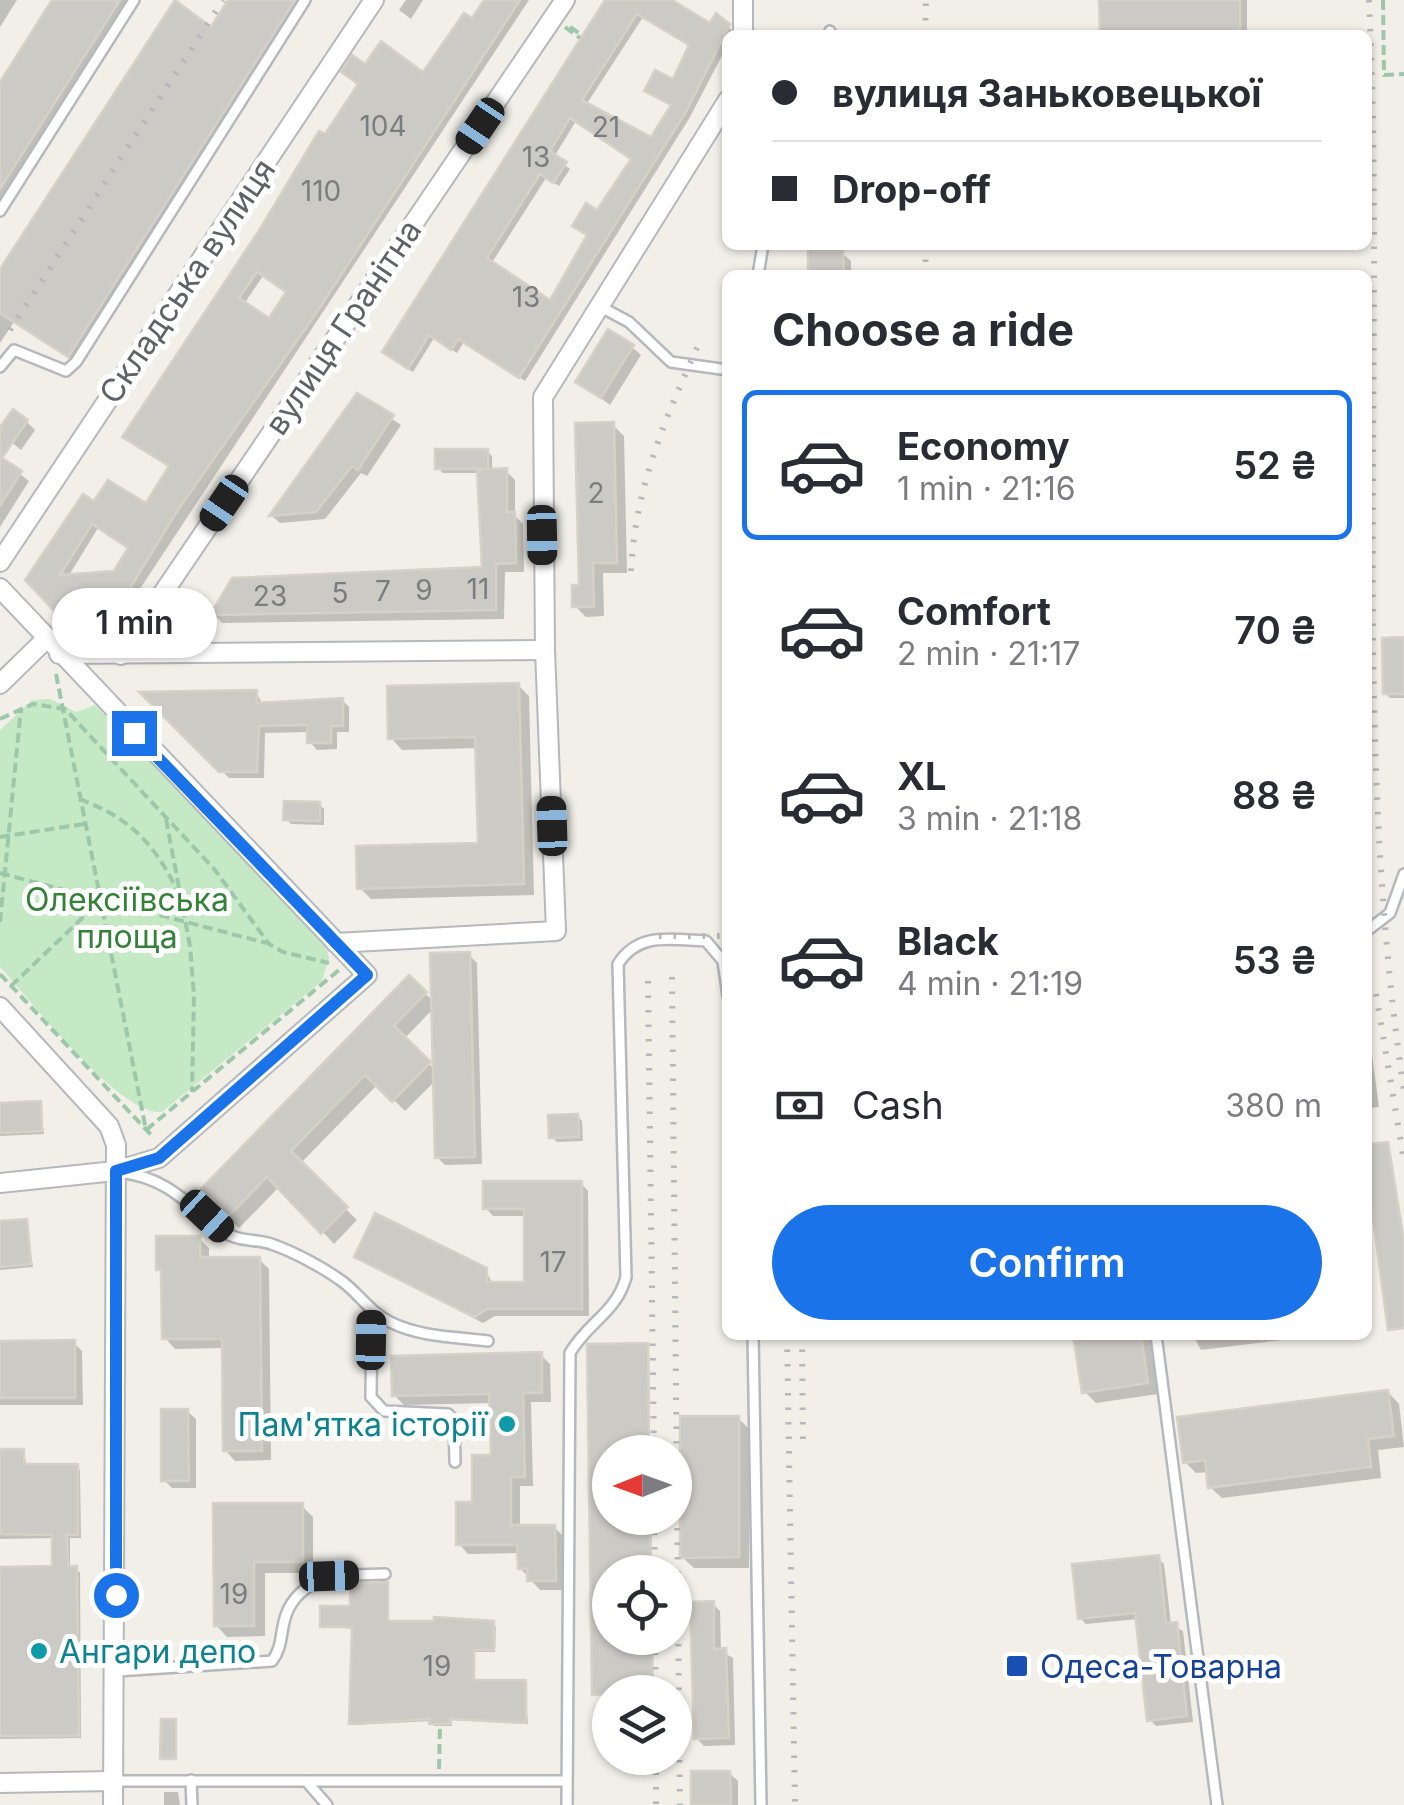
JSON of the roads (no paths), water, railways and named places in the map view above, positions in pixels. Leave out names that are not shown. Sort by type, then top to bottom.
[{"type":"street","name":"Складська вулиця","points":[[0,562],[374,0]]},
{"type":"street","name":"вулиця Гранітна","points":[[122,655],[565,0]]},
{"type":"street","points":[[743,30],[744,0]]},
{"type":"street","points":[[336,943],[556,930],[545,650],[543,397],[722,110]]},
{"type":"street","points":[[0,588],[367,975],[159,1158],[116,1171],[0,1183]]},
{"type":"street","points":[[0,684],[47,638]]},
{"type":"street","points":[[59,654],[545,650]]},
{"type":"street","points":[[0,1008],[109,1126],[116,1145],[113,1805]]},
{"type":"street","points":[[0,1783],[112,1781]]},
{"type":"lane","points":[[0,211],[134,0]]},
{"type":"lane","points":[[0,367],[14,350],[56,370],[66,370],[76,362],[305,0]]},
{"type":"lane","points":[[599,306],[629,322],[671,362],[722,369]]},
{"type":"lane","points":[[1372,927],[1390,914],[1404,874]]},
{"type":"lane","points":[[568,1805],[570,1353],[582,1332],[620,1298],[626,1277],[618,964],[627,950],[646,940],[706,941],[722,960]]},
{"type":"lane","points":[[116,1171],[150,1176],[190,1200],[224,1232],[241,1240],[272,1243],[343,1282],[372,1311],[418,1332],[488,1341]]},
{"type":"lane","points":[[372,1311],[371,1397],[384,1411],[448,1414],[454,1420],[455,1462]]},
{"type":"lane","points":[[753,1340],[761,1805]]},
{"type":"lane","points":[[1157,1340],[1217,1805]]},
{"type":"lane","points":[[116,1670],[272,1661],[280,1650],[288,1610],[310,1587],[329,1576],[385,1574]]},
{"type":"lane","points":[[191,1780],[192,1805]]},
{"type":"lane","points":[[112,1781],[566,1780]]},
{"type":"lane","points":[[307,1782],[327,1805]]},
{"type":"railway","points":[[10,330],[223,0]]},
{"type":"railway","points":[[925,30],[926,0]]},
{"type":"railway","points":[[1369,0],[1370,30]]},
{"type":"railway","points":[[1372,102],[1378,819],[1404,1091]]},
{"type":"railway","points":[[925,250],[926,270]]},
{"type":"railway","points":[[631,571],[646,480],[665,422],[702,337]]},
{"type":"railway","points":[[659,936],[722,936]]},
{"type":"railway","points":[[672,977],[680,1805]]},
{"type":"railway","points":[[648,981],[654,1435]]},
{"type":"railway","points":[[1376,994],[1404,1161]]},
{"type":"railway","points":[[787,1340],[795,1805]]},
{"type":"railway","points":[[802,1340],[803,1445]]},
{"type":"railway","points":[[654,1535],[655,1555]]},
{"type":"railway","points":[[655,1655],[656,1675]]},
{"type":"railway","points":[[656,1775],[656,1805]]},
{"type":"place","name":"Пам'ятка історії","points":[[507,1424]]},
{"type":"place","name":"Ангари депо","points":[[39,1651]]},
{"type":"place","name":"Одеса-Товарна","points":[[1017,1666]]},
{"type":"park label","name":"Олексіївська площа","points":[[127,918]]}]
